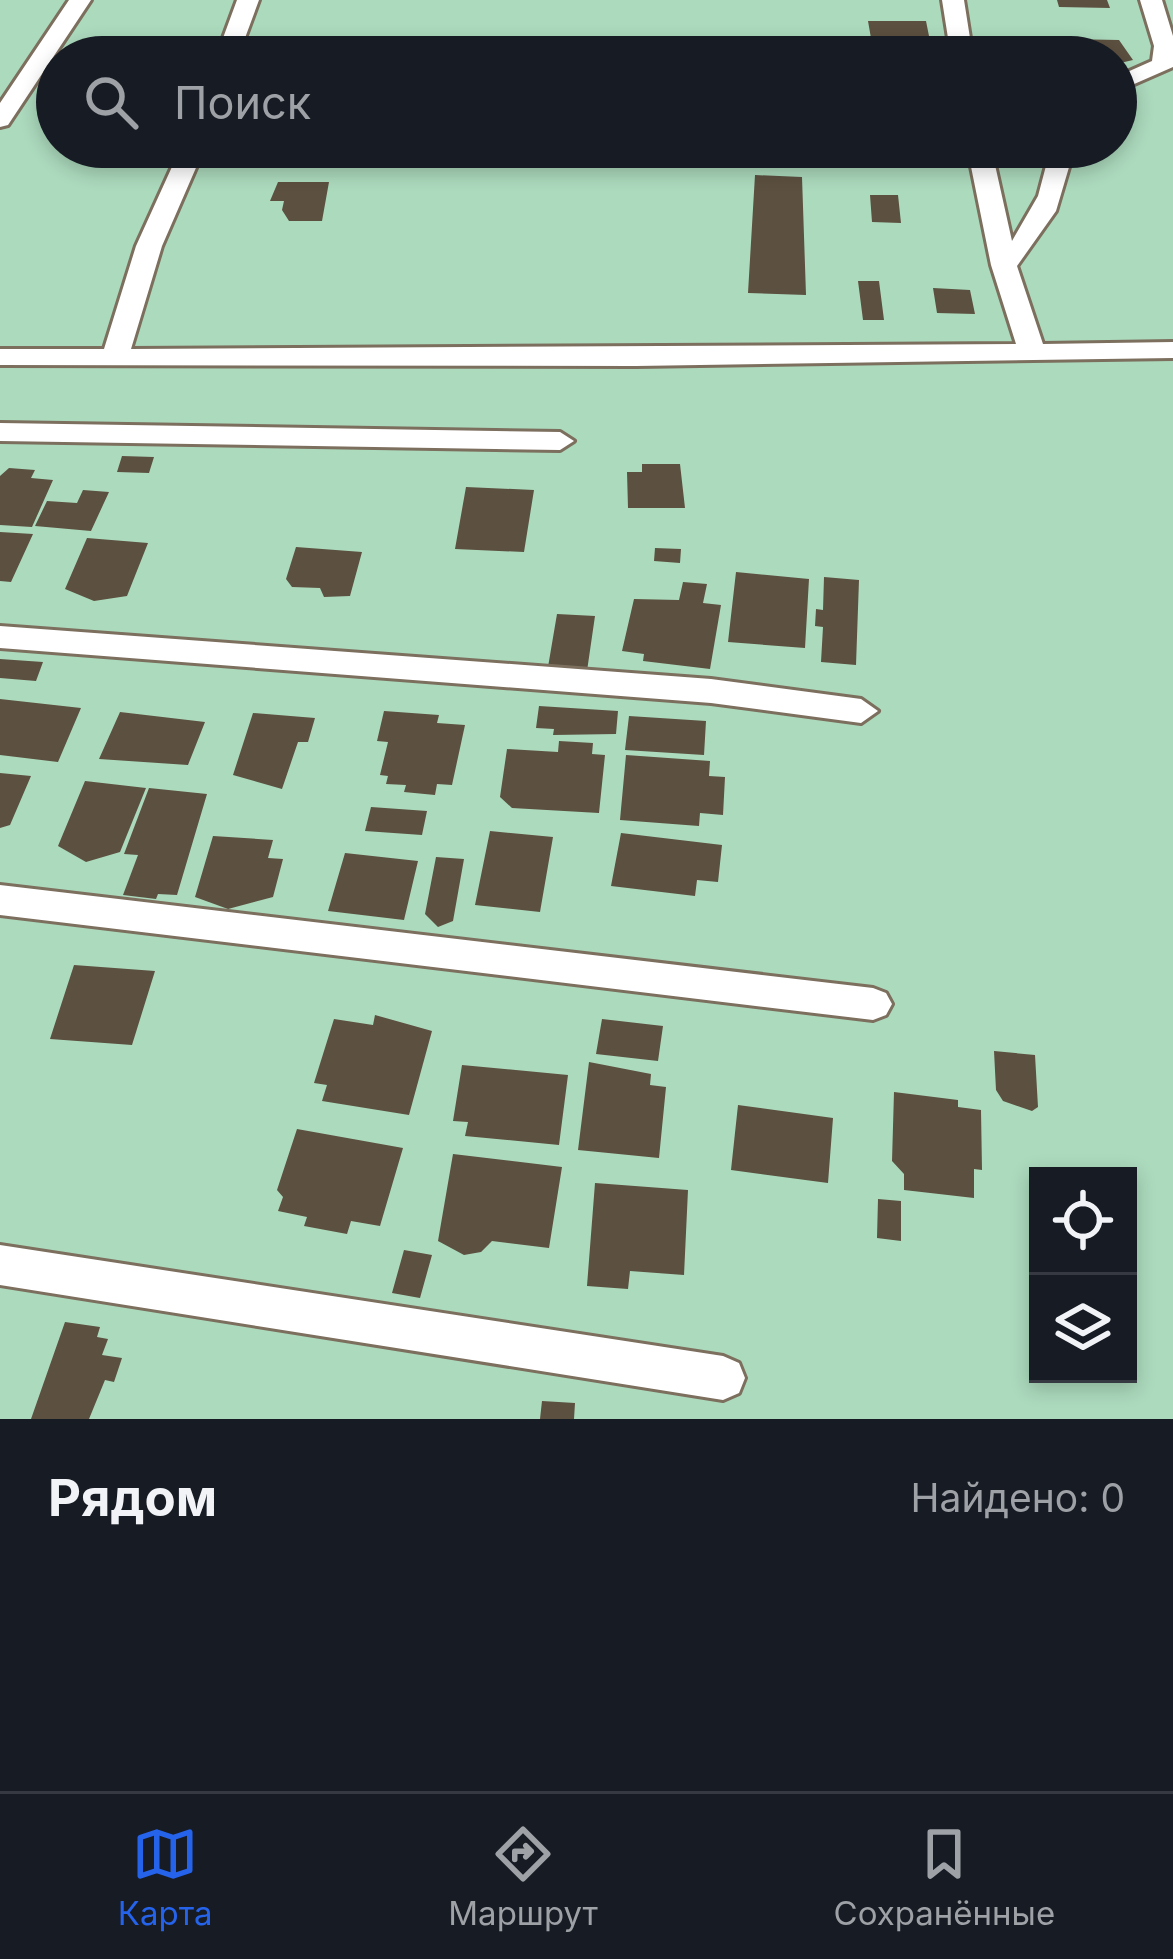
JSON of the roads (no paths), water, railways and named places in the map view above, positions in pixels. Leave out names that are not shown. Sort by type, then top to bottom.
[{"type":"street","points":[[56,36],[80,0]]},
{"type":"street","points":[[235,36],[248,0]]},
{"type":"street","points":[[953,0],[959,36]]},
{"type":"street","points":[[1137,76],[1163,64],[1165,46],[1151,0]]},
{"type":"street","points":[[0,120],[36,66]]},
{"type":"street","points":[[115,357],[149,246],[184,168]]},
{"type":"street","points":[[983,168],[1004,266],[1032,351]]},
{"type":"street","points":[[1004,266],[1044,213],[1060,168]]},
{"type":"street","points":[[0,357],[636,358],[1173,350]]},
{"type":"street","points":[[0,432],[560,441]]},
{"type":"street","points":[[0,637],[711,691],[861,711]]},
{"type":"street","points":[[0,900],[873,1004]]},
{"type":"street","points":[[0,1265],[722,1378]]}]
